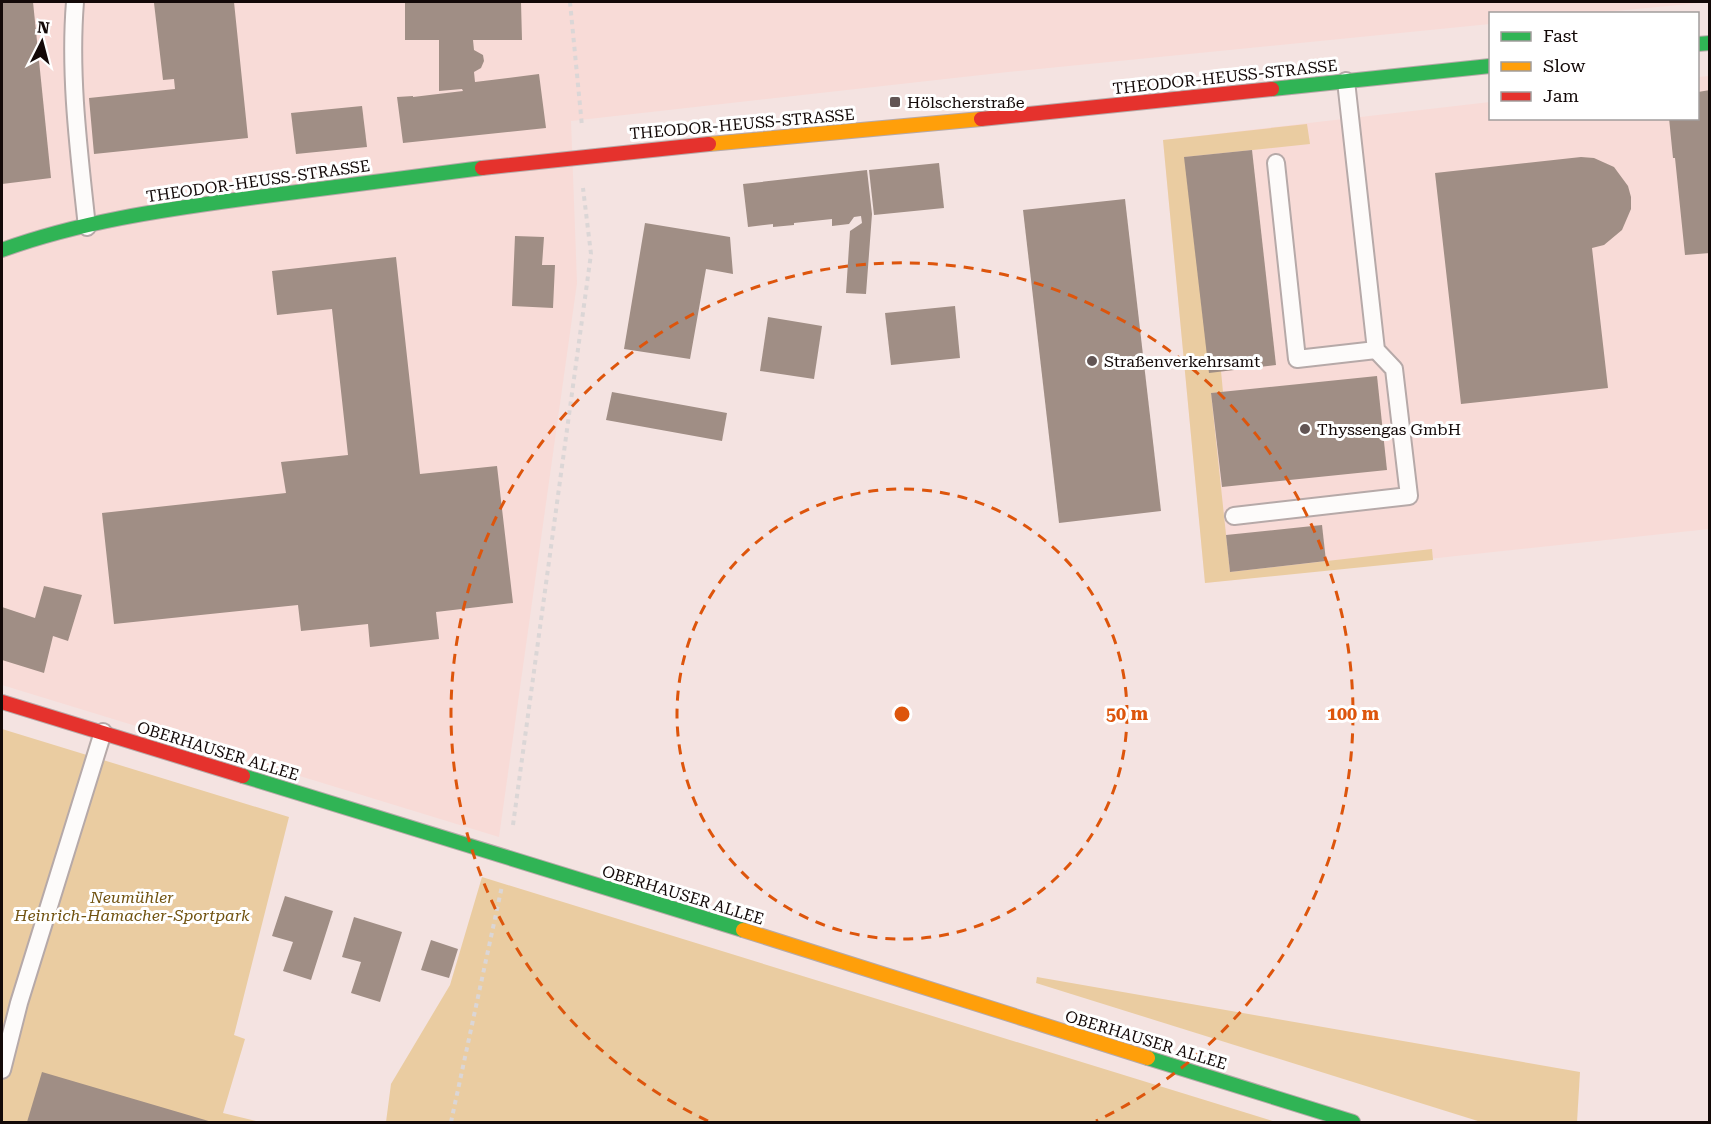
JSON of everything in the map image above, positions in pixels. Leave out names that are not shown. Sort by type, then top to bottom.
[{"type":"street","name":"THEODOR-HEUSS-STRASSE","points":[[2,250],[27,241],[148,212],[341,185],[583,156],[1056,112],[1489,66]]},
{"type":"street","name":"OBERHAUSER ALLEE","points":[[2,702],[508,857],[1353,1122]]},
{"type":"lane","points":[[75,2],[72,37],[78,141],[87,227]]},
{"type":"lane","points":[[1234,516],[1409,496],[1394,369],[1376,350],[1346,81]]},
{"type":"lane","points":[[1276,164],[1297,359],[1376,350]]},
{"type":"lane","points":[[2,1070],[19,1003],[103,732]]},
{"type":"path","points":[[451,1122],[508,857],[591,254],[583,195],[581,113],[570,2]]},
{"type":"shaded area","points":[[2,2],[1710,2],[1605,12],[1489,12],[1489,24],[1008,72],[571,121],[577,283],[499,837],[2,685]]},
{"type":"shaded area","points":[[1709,76],[1709,529],[1205,583],[1163,140],[1489,102],[1489,120],[1699,120],[1699,77]]},
{"type":"green space","points":[[1307,124],[1310,144],[1185,157],[1221,371],[1223,392],[1211,393],[1230,572],[1432,549],[1433,560],[1205,583],[1163,140]]},
{"type":"green space","name":"Neumühler Heinrich-Hamacher-Sportpark","points":[[2,729],[289,817],[234,1035],[245,1039],[223,1113],[260,1122],[2,1122]]},
{"type":"green space","points":[[482,877],[1276,1122],[386,1122],[391,1084],[450,985]]},
{"type":"green space","points":[[1037,977],[1580,1072],[1577,1122],[1481,1122],[1036,983]]},
{"type":"building","points":[[2,2],[33,2],[51,178],[2,184]]},
{"type":"building","points":[[234,2],[248,138],[94,154],[89,98],[175,89],[174,79],[163,80],[154,3]]},
{"type":"building","points":[[405,2],[521,2],[522,40],[473,40],[474,50],[483,55],[484,61],[481,68],[474,72],[475,82],[539,74],[546,128],[403,143],[397,97],[463,91],[462,89],[439,91],[439,40],[405,40]]},
{"type":"building","points":[[1710,90],[1710,253],[1685,255],[1669,120],[1699,120],[1699,92]]},
{"type":"building","points":[[362,106],[367,147],[296,154],[291,113]]},
{"type":"building","points":[[1252,150],[1276,365],[1209,373],[1184,157]]},
{"type":"building","points":[[1581,157],[1594,158],[1614,167],[1628,186],[1631,197],[1631,209],[1622,230],[1604,245],[1592,248],[1608,388],[1461,404],[1435,173]]},
{"type":"building","points":[[939,163],[944,208],[874,215],[869,170]]},
{"type":"building","points":[[867,170],[872,214],[866,294],[846,293],[850,231],[862,223],[861,216],[854,217],[849,224],[832,226],[832,219],[773,227],[773,224],[748,227],[743,184]]},
{"type":"building","name":"Straßenverkehrsamt","points":[[1125,199],[1161,511],[1059,523],[1023,210]]},
{"type":"building","points":[[645,223],[730,237],[733,274],[706,269],[690,359],[624,349]]},
{"type":"building","points":[[515,236],[544,237],[542,265],[555,265],[553,308],[512,306]]},
{"type":"building","points":[[396,257],[420,474],[497,466],[513,603],[436,612],[439,639],[370,647],[368,624],[301,631],[298,605],[114,624],[102,513],[286,493],[281,462],[348,455],[332,309],[277,315],[272,271]]},
{"type":"building","points":[[955,306],[960,358],[891,365],[885,313]]},
{"type":"building","points":[[768,317],[822,326],[814,379],[760,371]]},
{"type":"building","points":[[1377,376],[1387,470],[1222,487],[1211,393]]},
{"type":"building","points":[[612,392],[727,413],[722,441],[606,420]]},
{"type":"building","points":[[1322,525],[1326,561],[1230,572],[1226,535]]},
{"type":"building","points":[[44,586],[82,595],[68,641],[53,636],[44,673],[2,660],[2,607],[35,618]]},
{"type":"building","points":[[285,896],[333,911],[311,980],[283,971],[293,942],[272,936]]},
{"type":"building","points":[[354,917],[402,932],[380,1002],[351,993],[361,962],[342,957]]},
{"type":"building","points":[[431,940],[458,949],[449,978],[421,970]]},
{"type":"building","points":[[42,1072],[212,1122],[27,1122]]},
{"type":"traffic: fast","points":[[1699,44],[1710,43]]},
{"type":"traffic: fast","points":[[1272,89],[1489,66]]},
{"type":"traffic: fast","points":[[2,250],[90,224],[151,213],[482,168]]},
{"type":"traffic: fast","points":[[243,776],[743,930]]},
{"type":"traffic: fast","points":[[1148,1058],[1353,1122]]},
{"type":"traffic: slow","points":[[709,144],[981,119]]},
{"type":"traffic: slow","points":[[743,930],[1148,1058]]},
{"type":"traffic: jam","points":[[981,119],[1272,89]]},
{"type":"traffic: jam","points":[[482,168],[709,144]]},
{"type":"traffic: jam","points":[[2,702],[243,776]]},
{"type":"place","name":"Hölscherstraße","points":[[895,102]]},
{"type":"place","name":"Straßenverkehrsamt","points":[[1092,361]]},
{"type":"place","name":"Thyssengas GmbH","points":[[1305,429]]}]
